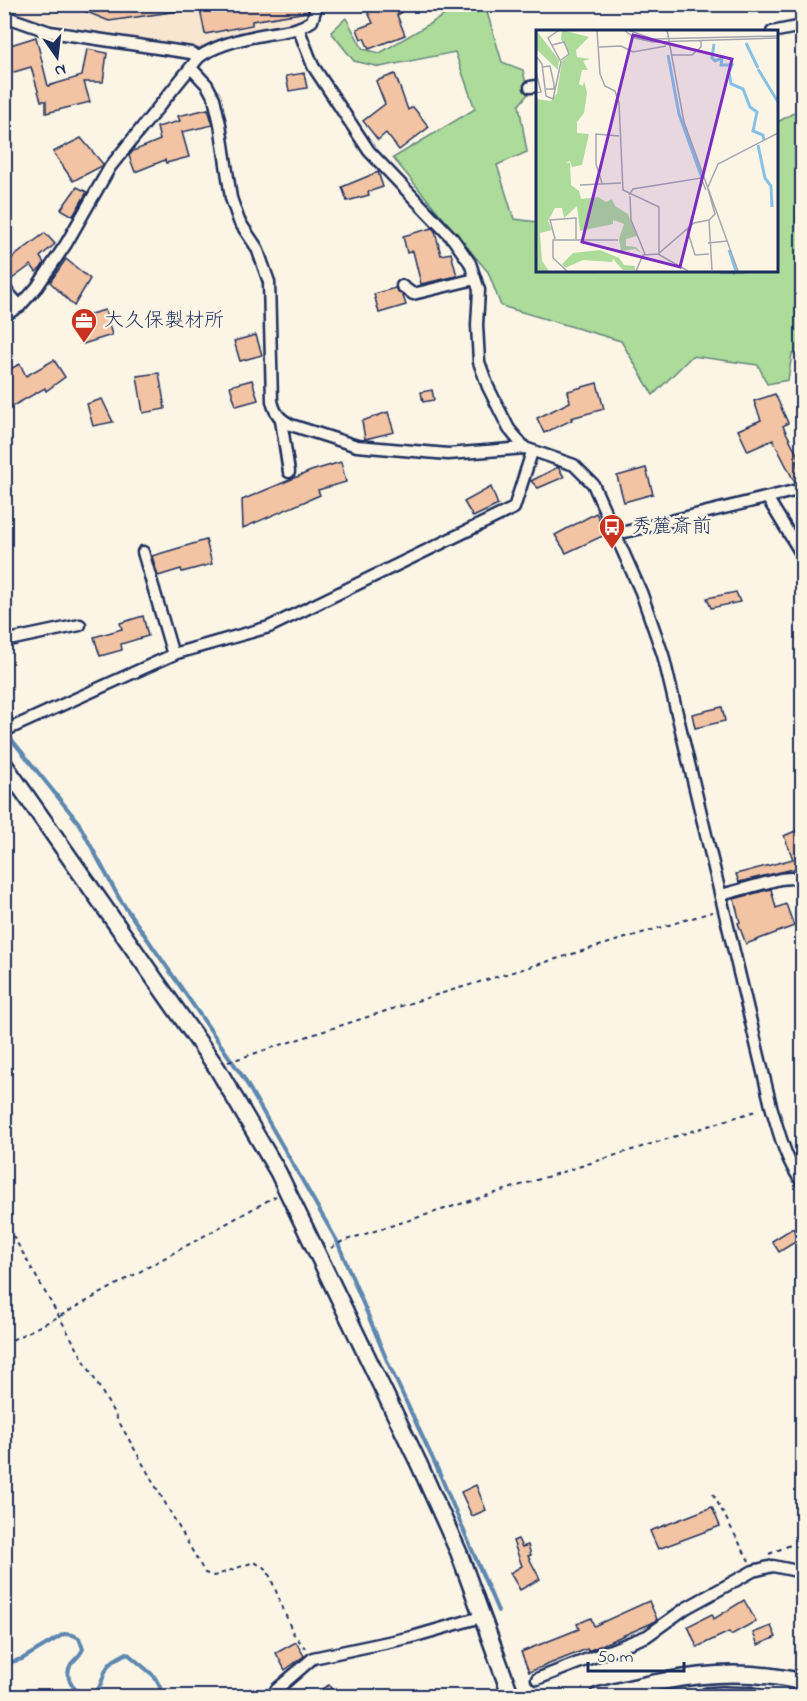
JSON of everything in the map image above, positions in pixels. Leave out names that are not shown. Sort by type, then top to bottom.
[{"type":"street","points":[[4,316],[20,306],[38,287],[110,167],[199,57],[211,49],[234,42],[266,34],[299,30],[312,21],[317,4]]},
{"type":"street","points":[[4,16],[50,32],[191,53],[199,57]]},
{"type":"street","points":[[777,31],[802,26]]},
{"type":"street","points":[[299,30],[313,66],[369,151],[453,239],[470,262],[479,290],[477,326],[479,362],[488,387],[509,429],[529,450]]},
{"type":"street","points":[[191,68],[207,85],[214,98],[231,198],[239,221],[257,248],[269,282],[272,401],[274,411],[281,420],[357,446],[448,454],[529,450],[574,465],[593,484],[641,592],[663,655],[771,1106],[784,1151],[802,1182]]},
{"type":"street","points":[[402,286],[413,294],[475,279]]},
{"type":"street","points":[[4,288],[20,306]]},
{"type":"street","points":[[281,420],[288,472]]},
{"type":"street","points":[[4,719],[11,728],[171,650],[269,627],[514,508],[529,450]]},
{"type":"street","points":[[617,534],[802,489]]},
{"type":"street","points":[[768,499],[802,555]]},
{"type":"street","points":[[143,552],[171,650]]},
{"type":"street","points":[[4,641],[80,625]]},
{"type":"street","points":[[4,764],[217,1068],[251,1124],[286,1190],[419,1464],[459,1553],[511,1696]]},
{"type":"street","points":[[721,895],[780,879],[802,877]]},
{"type":"street","points":[[537,1679],[647,1636],[686,1608],[753,1571],[773,1566],[802,1572]]},
{"type":"street","points":[[274,1696],[276,1690],[313,1658],[412,1637],[481,1617]]},
{"type":"street","points":[[598,1696],[692,1676],[744,1674],[802,1682]]},
{"type":"street","points":[[706,1696],[753,1696]]},
{"type":"path","points":[[228,1062],[724,909]]},
{"type":"path","points":[[332,1247],[343,1241],[771,1106]]},
{"type":"path","points":[[4,1344],[60,1316],[286,1190]]},
{"type":"path","points":[[4,1220],[205,1574],[214,1576],[254,1562],[267,1569],[293,1633],[313,1658]]},
{"type":"path","points":[[713,1494],[750,1563]]},
{"type":"path","points":[[760,1558],[802,1540]]},
{"type":"shaded area","points":[[5,4],[308,5],[302,22],[249,33],[200,49],[35,20],[5,9]]},
{"type":"green space","points":[[486,9],[502,62],[523,70],[528,94],[519,105],[527,152],[497,165],[514,219],[536,222],[536,272],[777,272],[777,122],[802,108],[802,353],[792,354],[788,380],[767,384],[758,365],[692,356],[653,395],[621,341],[501,306],[488,272],[393,158],[475,109],[455,52],[380,67],[354,61],[331,32],[346,18],[363,49],[380,53],[453,10]]},
{"type":"building","points":[[67,4],[178,4],[178,11],[109,21]]},
{"type":"building","points":[[199,4],[309,4],[307,12],[252,21],[252,25],[205,34]]},
{"type":"building","points":[[374,4],[397,4],[401,13],[397,15],[405,35],[369,49],[357,29],[373,23],[366,8]]},
{"type":"building","points":[[36,37],[48,86],[82,76],[87,49],[107,53],[103,82],[84,82],[90,102],[46,113],[46,101],[41,101],[31,67],[4,75],[4,47]]},
{"type":"building","points":[[304,73],[307,88],[289,91],[286,76]]},
{"type":"building","points":[[395,74],[408,110],[413,107],[429,127],[399,150],[386,133],[378,140],[363,121],[385,104],[376,81]]},
{"type":"building","points":[[208,109],[213,125],[182,132],[189,157],[166,163],[165,160],[135,172],[129,156],[133,151],[160,140],[157,127],[180,121],[178,116]]},
{"type":"building","points":[[81,138],[103,164],[73,181],[53,152]]},
{"type":"building","points":[[378,172],[383,187],[368,192],[369,195],[347,201],[342,187]]},
{"type":"building","points":[[77,187],[87,192],[73,216],[61,209]]},
{"type":"building","points":[[432,228],[435,231],[441,255],[451,253],[457,276],[421,284],[413,251],[407,253],[403,236]]},
{"type":"building","points":[[45,233],[55,244],[40,257],[44,263],[41,268],[36,272],[31,265],[12,279],[4,268],[4,264]]},
{"type":"building","points":[[66,259],[90,279],[74,306],[50,282]]},
{"type":"building","points":[[395,288],[403,296],[406,305],[379,313],[374,294]]},
{"type":"building","points":[[105,310],[112,335],[83,344],[76,318]]},
{"type":"building","points":[[256,335],[262,355],[240,361],[234,341]]},
{"type":"building","points":[[54,360],[65,377],[46,391],[45,388],[11,407],[4,395],[4,372],[20,364],[26,376]]},
{"type":"building","points":[[159,373],[165,409],[143,413],[137,376]]},
{"type":"building","points":[[252,380],[258,400],[236,406],[230,386]]},
{"type":"building","points":[[597,383],[604,409],[571,418],[572,420],[544,433],[537,418],[570,402],[568,391]]},
{"type":"building","points":[[432,390],[434,400],[423,402],[421,392]]},
{"type":"building","points":[[775,394],[788,423],[783,426],[800,460],[796,462],[802,482],[795,483],[773,440],[748,451],[738,430],[761,420],[754,401]]},
{"type":"building","points":[[102,399],[113,422],[93,426],[87,404]]},
{"type":"building","points":[[388,412],[394,432],[365,439],[362,421]]},
{"type":"building","points":[[341,462],[346,482],[318,490],[320,495],[243,528],[242,500],[311,471]]},
{"type":"building","points":[[558,467],[564,477],[538,488],[531,481]]},
{"type":"building","points":[[646,468],[653,494],[624,502],[617,476]]},
{"type":"building","points":[[491,487],[498,505],[473,517],[464,502]]},
{"type":"building","points":[[596,513],[607,534],[566,553],[555,535]]},
{"type":"building","points":[[206,540],[212,564],[182,572],[181,569],[158,576],[152,556]]},
{"type":"building","points":[[736,592],[740,602],[711,608],[707,598]]},
{"type":"building","points":[[143,616],[148,636],[121,644],[122,650],[100,656],[94,637],[122,629],[120,623]]},
{"type":"building","points":[[722,707],[725,721],[695,728],[692,714]]},
{"type":"building","points":[[802,828],[802,870],[797,868],[739,882],[736,874],[793,859],[784,836]]},
{"type":"building","points":[[771,889],[776,908],[786,904],[794,926],[746,944],[738,923],[740,922],[734,899]]},
{"type":"building","points":[[793,1228],[800,1239],[779,1252],[772,1241]]},
{"type":"building","points":[[476,1485],[486,1510],[472,1516],[461,1492]]},
{"type":"building","points":[[712,1507],[720,1526],[658,1549],[650,1531]]},
{"type":"building","points":[[518,1539],[522,1547],[528,1545],[531,1555],[528,1556],[540,1579],[520,1590],[510,1573],[522,1566],[513,1541]]},
{"type":"building","points":[[744,1600],[756,1621],[731,1635],[729,1632],[697,1647],[688,1626],[712,1614],[714,1619]]},
{"type":"building","points":[[649,1601],[657,1619],[652,1623],[588,1651],[587,1649],[529,1672],[521,1652],[579,1629],[577,1624],[591,1618],[594,1626]]},
{"type":"building","points":[[771,1626],[776,1637],[758,1645],[753,1633]]},
{"type":"building","points":[[296,1642],[304,1656],[285,1670],[276,1653]]},
{"type":"building","points":[[329,1685],[336,1696],[308,1696]]},
{"type":"waterway","points":[[4,730],[78,822],[119,898],[243,1077],[337,1241],[388,1363],[438,1470],[498,1611]]},
{"type":"waterway","points":[[4,1664],[22,1659],[64,1634],[73,1635],[79,1638],[83,1649],[71,1664],[68,1674],[77,1691],[85,1696]]},
{"type":"waterway","points":[[88,1696],[99,1688],[111,1663],[127,1653],[154,1676],[165,1696]]},
{"type":"place","name":"大久保製材所","points":[[84,344]]},
{"type":"place","name":"秀麓斎前","points":[[612,550]]}]
